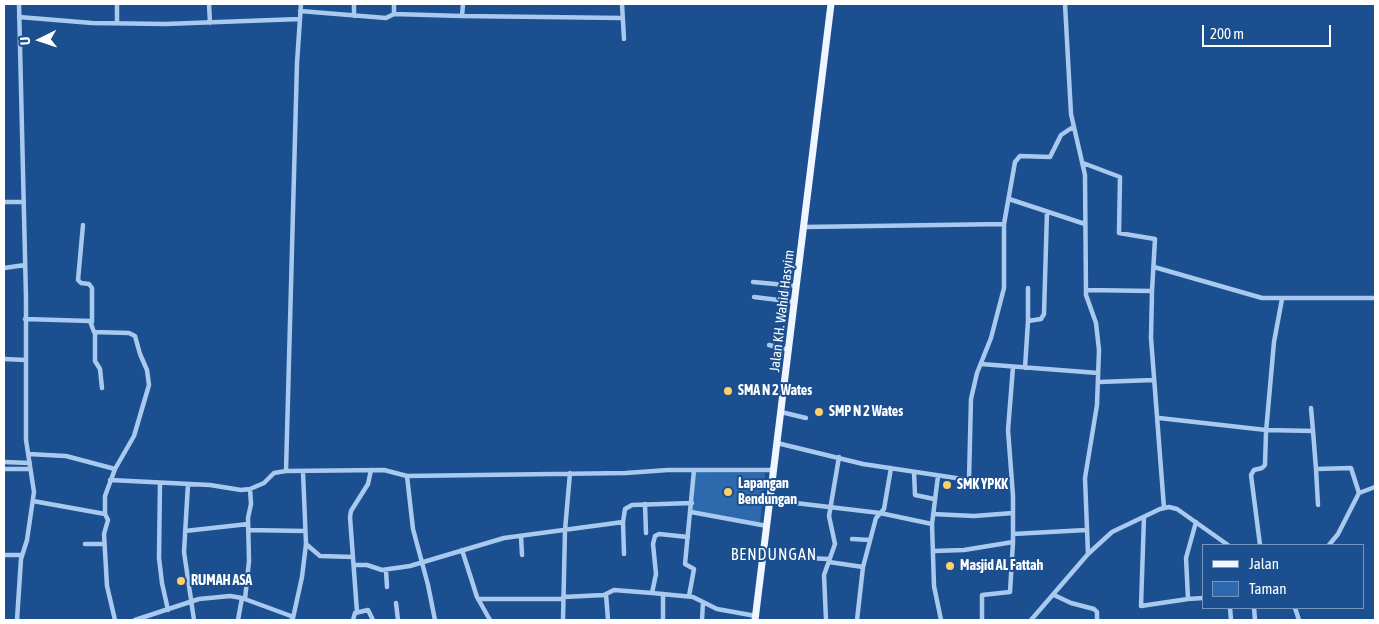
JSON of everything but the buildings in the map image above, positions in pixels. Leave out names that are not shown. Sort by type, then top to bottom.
[{"type":"main road","name":"Jalan KH. Wahid Hasyim","points":[[756,618],[831,4]]},
{"type":"street","points":[[17,620],[22,555],[27,540],[33,502],[26,434],[24,202],[19,4]]},
{"type":"street","points":[[117,4],[117,23]]},
{"type":"street","points":[[209,4],[210,23]]},
{"type":"street","points":[[286,471],[301,4]]},
{"type":"street","points":[[354,4],[354,16]]},
{"type":"street","points":[[394,4],[394,14]]},
{"type":"street","points":[[462,16],[463,4]]},
{"type":"street","points":[[622,4],[624,39]]},
{"type":"street","points":[[1065,4],[1073,127],[1082,163],[1085,185],[1086,290],[1087,301],[1096,323],[1099,382],[1085,478],[1088,554]]},
{"type":"street","points":[[300,11],[386,18],[394,14],[622,18]]},
{"type":"street","points":[[19,17],[117,23],[210,23],[300,19]]},
{"type":"street","points":[[778,443],[891,468],[970,480],[970,409],[973,387],[991,338],[1004,288],[1004,224],[1018,157],[1050,157],[1060,135],[1073,127]]},
{"type":"street","points":[[1082,163],[1120,177],[1119,232],[1154,237],[1152,291],[1154,380],[1159,418],[1164,508]]},
{"type":"street","points":[[1009,199],[1085,224]]},
{"type":"street","points":[[4,202],[24,202]]},
{"type":"street","points":[[1028,321],[1044,317],[1047,212]]},
{"type":"street","points":[[804,228],[1004,224]]},
{"type":"street","points":[[84,225],[78,280],[81,283],[89,284],[92,288],[95,361],[100,369],[102,388]]},
{"type":"street","points":[[4,268],[25,265]]},
{"type":"street","points":[[1154,267],[1248,295],[1282,299],[1375,298]]},
{"type":"street","points":[[753,282],[798,286]]},
{"type":"street","points":[[784,301],[786,285]]},
{"type":"street","points":[[1025,368],[1028,288]]},
{"type":"street","points":[[1086,290],[1152,291]]},
{"type":"street","points":[[754,298],[795,302]]},
{"type":"street","points":[[1260,544],[1251,475],[1254,470],[1265,466],[1266,430],[1274,342],[1282,299]]},
{"type":"street","points":[[25,319],[92,322]]},
{"type":"street","points":[[95,332],[134,335],[148,375],[149,385],[137,426],[115,469],[105,496],[104,514],[108,520],[104,544],[108,586],[115,620]]},
{"type":"street","points":[[769,345],[789,350]]},
{"type":"street","points":[[4,359],[26,360]]},
{"type":"street","points":[[981,364],[1098,373]]},
{"type":"street","points":[[982,620],[982,595],[1010,592],[1013,513],[1008,430],[1013,367]]},
{"type":"street","points":[[1099,382],[1154,380]]},
{"type":"street","points":[[1311,408],[1318,505]]},
{"type":"street","points":[[781,412],[806,418]]},
{"type":"street","points":[[1159,418],[1266,430],[1313,431]]},
{"type":"street","points":[[28,454],[66,456],[115,469]]},
{"type":"street","points":[[826,620],[824,575],[835,544],[830,523],[830,507],[839,457]]},
{"type":"street","points":[[4,462],[30,463]]},
{"type":"street","points":[[857,620],[863,568],[876,518],[884,509],[891,468]]},
{"type":"street","points":[[1316,469],[1351,468],[1359,493]]},
{"type":"street","points":[[4,469],[30,470]]},
{"type":"street","points":[[357,612],[350,511],[365,491],[371,470]]},
{"type":"street","points":[[110,480],[250,489],[264,483],[274,473],[286,471],[384,470],[407,476],[774,470]]},
{"type":"street","points":[[689,596],[694,569],[686,564],[694,470]]},
{"type":"street","points":[[135,620],[192,601],[218,596],[244,598],[293,619],[302,577],[306,544],[303,472]]},
{"type":"street","points":[[914,472],[915,495],[934,499]]},
{"type":"street","points":[[563,620],[565,530],[570,473]]},
{"type":"street","points":[[407,476],[413,529],[423,563],[435,620]]},
{"type":"street","points":[[938,476],[932,524],[934,586],[941,620]]},
{"type":"street","points":[[160,483],[159,558],[168,610]]},
{"type":"street","points":[[188,484],[185,531],[186,576],[194,620]]},
{"type":"street","points":[[1329,544],[1338,534],[1359,493],[1375,487]]},
{"type":"street","points":[[238,620],[244,598],[249,562],[250,489]]},
{"type":"street","points":[[770,500],[880,513],[932,524]]},
{"type":"street","points":[[33,502],[104,514]]},
{"type":"street","points":[[624,554],[623,522],[626,508],[645,504],[692,503]]},
{"type":"street","points":[[645,504],[646,533]]},
{"type":"street","points":[[1032,620],[1088,554],[1112,532],[1164,508],[1175,508],[1227,544]]},
{"type":"street","points":[[691,512],[767,526]]},
{"type":"street","points":[[933,514],[974,516],[1013,513]]},
{"type":"street","points":[[1144,517],[1141,606],[1202,598]]},
{"type":"street","points":[[354,565],[386,570],[423,563],[489,541],[623,522]]},
{"type":"street","points":[[1188,599],[1186,558],[1196,522]]},
{"type":"street","points":[[185,531],[248,527],[306,531]]},
{"type":"street","points":[[1013,534],[1086,530]]},
{"type":"street","points":[[652,593],[656,574],[653,544],[655,536],[659,534],[688,537]]},
{"type":"street","points":[[521,536],[522,555]]},
{"type":"street","points":[[852,539],[870,540]]},
{"type":"street","points":[[934,551],[964,550],[1013,542]]},
{"type":"street","points":[[85,544],[104,544]]},
{"type":"street","points":[[306,544],[320,556],[353,557]]},
{"type":"street","points":[[462,550],[478,599],[490,620]]},
{"type":"street","points":[[4,554],[22,555]]},
{"type":"street","points":[[763,556],[829,560],[863,568]]},
{"type":"street","points":[[386,570],[387,587]]},
{"type":"street","points":[[478,599],[563,598],[606,594],[614,590],[689,596],[722,610],[756,618]]},
{"type":"street","points":[[606,594],[608,620]]},
{"type":"street","points":[[662,594],[663,620]]},
{"type":"street","points":[[1054,595],[1071,603],[1094,609],[1097,612],[1097,620]]},
{"type":"street","points":[[396,602],[398,620]]},
{"type":"street","points":[[702,620],[703,602]]},
{"type":"street","points":[[353,620],[353,615],[357,612],[369,610],[373,620]]},
{"type":"green space","name":"Lapangan Bendungan","points":[[693,472],[765,473],[760,524],[691,511]]},
{"type":"place","name":"SMA N 2 Wates","points":[[728,391]]},
{"type":"place","name":"SMP N 2 Wates","points":[[819,412]]},
{"type":"place","name":"SMK YPKK","points":[[947,485]]},
{"type":"place","name":"Lapangan Bendungan","points":[[728,492]]},
{"type":"place","name":"Masjid AL Fattah","points":[[950,566]]},
{"type":"place","name":"RUMAH ASA","points":[[181,581]]},
{"type":"district","name":"BENDUNGAN","points":[[774,555]]}]
